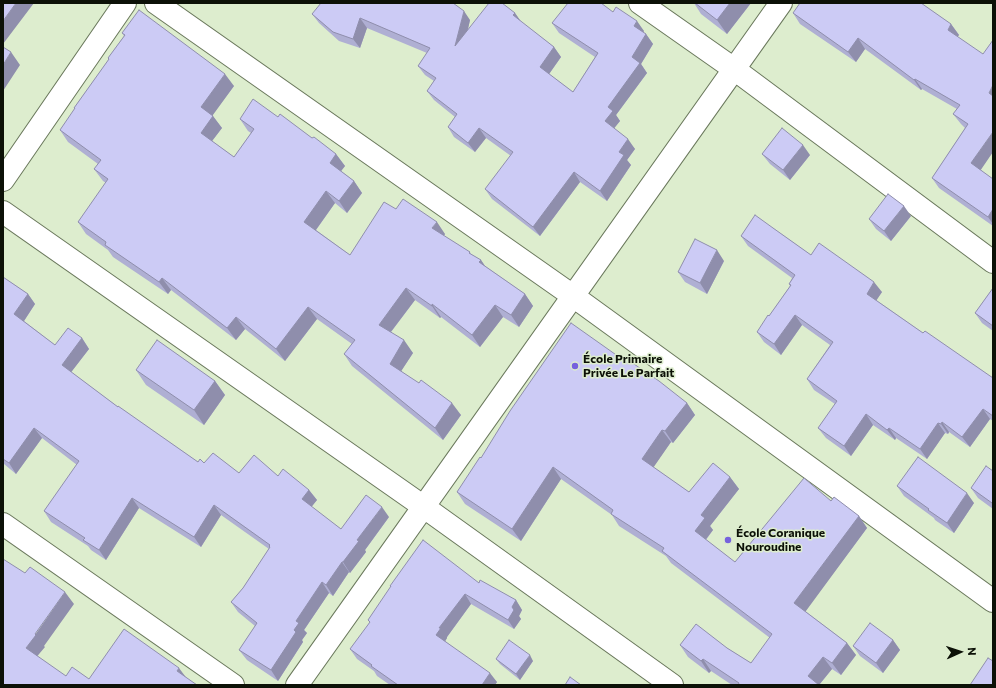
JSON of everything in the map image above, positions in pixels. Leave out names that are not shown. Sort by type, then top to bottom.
[{"type":"street","points":[[3,180],[125,3]]},
{"type":"street","points":[[156,3],[573,296],[993,601]]},
{"type":"street","points":[[640,3],[734,69],[993,262]]},
{"type":"street","points":[[298,685],[780,3]]},
{"type":"street","points":[[3,212],[424,507],[672,685]]},
{"type":"street","points":[[3,524],[233,685]]},
{"type":"building","points":[[3,3],[16,3],[3,21]]},
{"type":"building","points":[[321,3],[453,3],[464,11],[455,46],[489,3],[502,3],[515,13],[513,15],[554,47],[540,67],[573,92],[598,53],[552,23],[568,3],[601,3],[613,12],[616,7],[637,21],[634,26],[646,34],[632,57],[640,63],[608,107],[613,111],[605,121],[628,139],[619,152],[624,155],[600,191],[574,172],[533,227],[485,189],[513,152],[479,128],[468,143],[448,127],[457,114],[427,91],[436,78],[418,66],[430,48],[360,18],[353,39],[333,32],[312,14]]},
{"type":"building","points":[[695,3],[730,3],[717,20]]},
{"type":"building","points":[[800,3],[921,3],[951,24],[948,30],[983,54],[993,40],[993,85],[989,93],[993,96],[993,132],[971,163],[993,179],[993,209],[988,217],[932,178],[968,124],[953,114],[960,105],[915,79],[914,80],[858,38],[848,52],[793,13]]},
{"type":"building","points":[[139,10],[225,74],[201,107],[213,116],[201,133],[234,157],[254,129],[240,119],[253,99],[278,117],[280,114],[336,154],[330,163],[354,181],[339,201],[326,191],[304,222],[350,255],[384,202],[396,209],[403,199],[437,222],[432,228],[470,252],[469,253],[481,260],[479,262],[525,294],[511,315],[495,305],[472,335],[432,304],[432,306],[406,288],[379,325],[404,340],[390,364],[419,383],[421,380],[452,403],[435,428],[344,354],[355,340],[308,307],[276,349],[236,317],[227,328],[162,278],[159,282],[105,245],[106,242],[78,222],[108,179],[94,169],[101,160],[60,130],[125,35],[122,33]]},
{"type":"building","points":[[3,47],[11,52],[3,65]]},
{"type":"building","points":[[782,128],[803,145],[783,170],[762,154]]},
{"type":"building","points":[[888,194],[904,206],[884,231],[869,219]]},
{"type":"building","points":[[755,215],[811,255],[819,243],[874,282],[867,294],[923,333],[925,331],[993,378],[993,416],[983,409],[962,437],[942,422],[941,424],[938,423],[920,449],[889,428],[887,430],[866,414],[844,446],[818,428],[837,401],[807,379],[833,342],[795,315],[774,344],[757,332],[791,285],[789,284],[795,275],[741,236]]},
{"type":"building","points":[[695,239],[717,250],[700,283],[678,272]]},
{"type":"building","points":[[3,277],[28,294],[14,314],[55,345],[68,328],[82,338],[62,365],[118,407],[198,462],[200,459],[204,463],[213,453],[239,473],[254,455],[278,476],[283,469],[309,490],[302,499],[341,529],[366,495],[382,507],[326,585],[322,582],[296,621],[299,623],[294,630],[296,632],[271,670],[239,650],[257,623],[231,602],[243,588],[270,545],[214,505],[194,537],[132,498],[99,550],[83,540],[85,538],[44,511],[79,461],[34,428],[9,463],[3,459]]},
{"type":"building","points":[[993,288],[993,326],[975,313]]},
{"type":"building","points":[[571,323],[629,364],[631,362],[659,381],[687,403],[665,431],[662,430],[642,459],[689,492],[713,463],[730,477],[701,515],[705,518],[695,531],[735,562],[804,478],[831,501],[834,497],[859,516],[794,603],[847,643],[832,663],[823,657],[808,676],[819,685],[738,685],[739,683],[703,659],[701,661],[680,645],[696,624],[727,648],[751,663],[772,634],[662,551],[664,548],[611,514],[613,510],[553,467],[512,529],[457,492],[480,457],[481,458],[510,411]]},
{"type":"building","points":[[157,340],[215,381],[194,410],[136,370]]},
{"type":"building","points":[[918,457],[967,493],[947,523],[897,486]]},
{"type":"building","points":[[986,466],[993,471],[992,503],[971,488]]},
{"type":"building","points":[[423,540],[479,583],[480,580],[516,600],[512,607],[514,610],[508,620],[465,594],[439,628],[441,628],[436,635],[490,673],[482,685],[398,685],[350,649],[370,622],[368,620],[390,586]]},
{"type":"building","points":[[3,559],[25,573],[30,567],[65,592],[26,648],[66,676],[72,667],[89,679],[124,629],[179,668],[177,671],[197,685],[3,685]]},
{"type":"building","points":[[870,623],[893,640],[876,663],[853,646]]},
{"type":"building","points":[[509,640],[530,655],[516,674],[496,659]]},
{"type":"building","points":[[988,658],[993,661],[993,685],[970,685]]},
{"type":"building","points":[[570,677],[581,685],[565,685]]},
{"type":"place","name":"École Primaire Privée Le Parfait","points":[[575,366]]},
{"type":"place","name":"École Coranique Nouroudine","points":[[728,540]]}]
